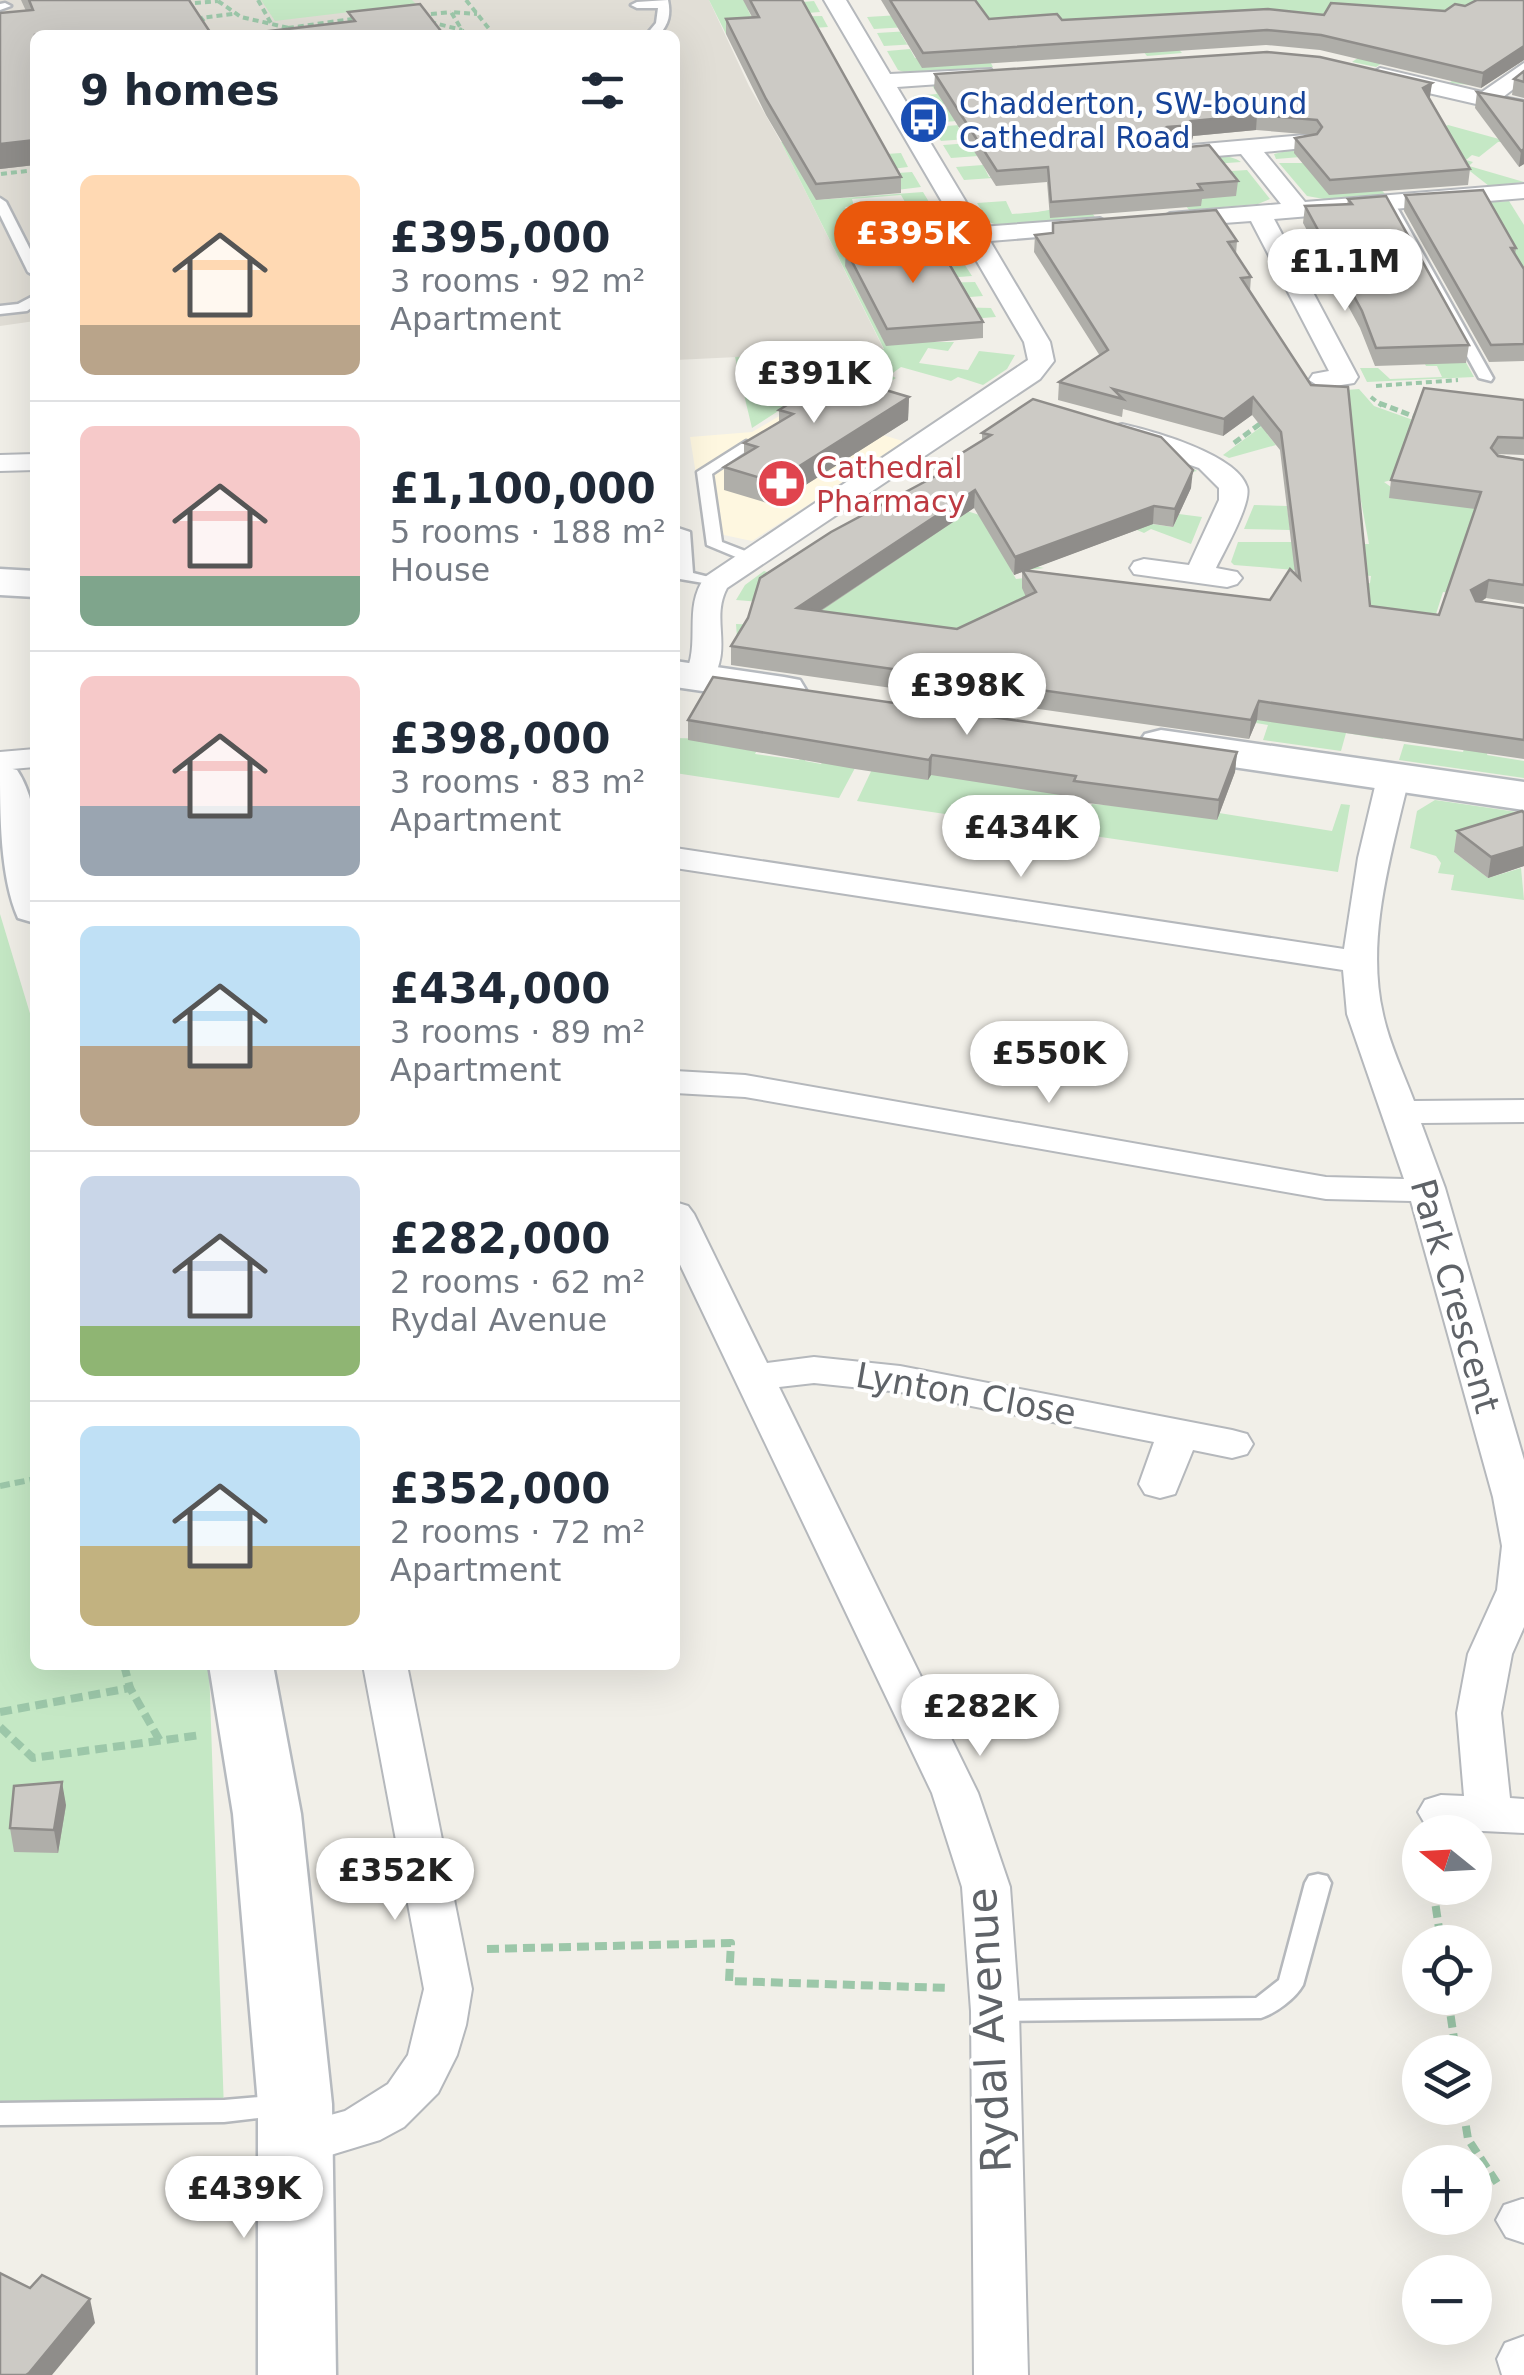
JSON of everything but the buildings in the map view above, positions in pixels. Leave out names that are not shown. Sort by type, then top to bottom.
[{"type":"main road","points":[[0,582],[30,584]]},
{"type":"main road","points":[[687,676],[827,696]]},
{"type":"main road","points":[[1125,739],[1524,796]]},
{"type":"main road","points":[[0,780],[30,890]]},
{"type":"main road","points":[[246,1696],[267,1814],[296,2124],[297,2375]]},
{"type":"street","points":[[687,676],[711,655],[705,604],[715,582],[997,396],[1038,367],[1042,352],[834,0]]},
{"type":"street","points":[[1360,70],[1524,108]]},
{"type":"street","points":[[1486,99],[1524,70]]},
{"type":"street","points":[[882,81],[1006,72]]},
{"type":"street","points":[[1166,152],[1305,142]]},
{"type":"street","points":[[1246,147],[1298,209]]},
{"type":"street","points":[[973,235],[1524,190]]},
{"type":"street","points":[[1259,212],[1346,377],[1322,380]]},
{"type":"street","points":[[997,396],[1034,407]]},
{"type":"street","points":[[1095,424],[1166,444],[1209,462],[1233,486],[1233,500],[1213,576],[1144,568]]},
{"type":"street","points":[[0,464],[30,462]]},
{"type":"street","points":[[0,761],[30,758]]},
{"type":"street","name":"Park Crescent","points":[[1393,778],[1374,858],[1360,962],[1365,1014],[1426,1188],[1514,1497],[1523,1546],[1519,1590],[1490,1654],[1478,1714],[1507,1815],[1441,1812]]},
{"type":"street","points":[[680,859],[1360,962]]},
{"type":"street","points":[[680,1082],[745,1086],[1326,1188],[1388,1192],[1426,1188]]},
{"type":"street","points":[[1397,1112],[1524,1111]]},
{"type":"street","name":"Rydal Avenue","points":[[680,1224],[955,1793],[986,1887],[994,2000],[1002,2375]]},
{"type":"street","name":"Lynton Close","points":[[754,1377],[814,1370],[852,1372],[1232,1444]]},
{"type":"street","points":[[1160,1484],[1178,1433]]},
{"type":"street","points":[[296,2124],[353,2132],[394,2110],[422,2081],[442,2032],[448,1990],[386,1670]]},
{"type":"lane","points":[[637,5],[663,2],[662,25],[657,30]]},
{"type":"lane","points":[[0,202],[30,262]]},
{"type":"lane","points":[[1388,202],[1486,378]]},
{"type":"lane","points":[[0,310],[22,308],[30,302]]},
{"type":"lane","points":[[746,445],[704,472],[716,544],[748,557]]},
{"type":"lane","points":[[680,532],[685,576],[715,582]]},
{"type":"lane","points":[[994,2000],[1262,2008],[1290,1986],[1318,1883]]},
{"type":"lane","points":[[0,2114],[224,2111],[296,2124]]},
{"type":"path","points":[[180,2],[221,0],[234,14]]},
{"type":"path","points":[[258,0],[273,26]]},
{"type":"path","points":[[466,0],[491,30]]},
{"type":"path","points":[[180,2],[191,16]]},
{"type":"path","points":[[454,30],[414,17],[450,12],[478,14]]},
{"type":"path","points":[[450,12],[461,30]]},
{"type":"path","points":[[189,28],[206,23],[201,18],[234,14],[273,26],[309,30]]},
{"type":"path","points":[[288,28],[361,18]]},
{"type":"path","points":[[330,30],[361,27]]},
{"type":"path","points":[[0,174],[30,171]]},
{"type":"path","points":[[1433,422],[1383,406],[1373,400],[1366,387],[1486,378]]},
{"type":"path","points":[[1209,462],[1272,415]]},
{"type":"path","points":[[0,1486],[30,1480]]},
{"type":"path","points":[[125,1670],[130,1688],[160,1741]]},
{"type":"path","points":[[0,1712],[130,1688]]},
{"type":"path","points":[[0,1728],[33,1758],[160,1741],[246,1696]]},
{"type":"path","points":[[440,1950],[731,1943],[729,1981],[994,2000]]},
{"type":"path","points":[[1466,2125],[1468,2139],[1523,2221]]},
{"type":"shaded area","points":[[0,0],[709,0],[884,350],[680,360],[680,30],[30,30],[30,322],[0,326]]},
{"type":"shaded area","points":[[793,408],[906,442],[752,541],[705,531],[690,437],[752,432]]},
{"type":"green space","points":[[261,0],[412,0],[416,4],[275,21]]},
{"type":"green space","points":[[709,0],[746,0],[755,10],[748,10],[751,16],[797,13],[791,3],[814,1],[820,12],[741,18],[822,16],[828,27],[726,34]]},
{"type":"green space","points":[[927,0],[1524,0],[1483,86],[1449,83],[1482,60],[1393,56],[1376,67],[1352,62],[1399,30],[1168,38],[1182,53],[1147,56],[1127,32],[985,52],[993,67],[898,70],[887,51],[910,49],[915,58],[923,58],[933,43],[884,46],[877,33],[926,30],[901,34],[907,44],[952,41],[974,23],[874,29],[867,17],[916,14]]},
{"type":"green space","points":[[1004,79],[1426,136],[1448,125],[1510,142],[1498,142],[1479,157],[1472,155],[1466,160],[1473,162],[1469,166],[1524,182],[1489,186],[1466,168],[1377,185],[1385,194],[1324,199],[1307,196],[1279,163],[1302,163],[1325,155],[1276,159],[1274,154],[1364,132],[1103,122],[1184,156],[1235,159],[1241,162],[1186,166],[1217,172],[1247,170],[1270,199],[1258,204],[1189,210],[1182,201],[1063,173],[964,180],[956,167],[983,165],[989,177],[1032,174],[970,144],[978,156],[951,158],[943,145],[1040,138],[1000,124],[958,127],[967,139],[941,141],[932,127],[1029,120],[949,110],[957,121],[930,123],[922,110],[951,108],[938,93],[946,104],[919,106],[913,96],[937,94],[932,85]]},
{"type":"green space","points":[[808,140],[798,160],[901,153],[908,167],[812,179],[912,172],[921,187],[816,200],[923,192],[932,207],[909,209],[901,195],[852,199],[854,206],[845,207],[854,224],[939,219],[941,223],[861,229],[864,235],[871,234],[879,250],[937,264],[963,262],[972,276],[857,285],[975,282],[983,296],[867,305],[991,308],[996,317],[878,326],[933,342],[954,342],[948,351],[928,348],[919,363],[968,370],[979,351],[1015,355],[1007,369],[983,385],[901,367],[890,375],[896,378],[872,393],[786,406],[752,428],[735,357],[884,349],[781,142]]},
{"type":"green space","points":[[1080,196],[1095,217],[997,225],[989,222],[977,203],[1006,201],[1012,214],[1055,208]]},
{"type":"green space","points":[[1509,201],[1524,225],[1524,301],[1439,206]]},
{"type":"green space","points":[[1425,288],[1474,377],[1367,382],[1360,368],[1378,368],[1390,379],[1442,377],[1437,366],[1426,366],[1423,360]]},
{"type":"green space","points":[[1359,389],[1374,406],[1427,425],[1406,476],[1384,482],[1391,487],[1476,504],[1479,596],[1443,592],[1430,633],[1490,743],[1487,755],[1524,761],[1524,778],[1399,760],[1404,744],[1463,752],[1470,730],[1390,718],[1383,739],[1346,733],[1341,751],[1263,740],[1268,725],[1256,723],[739,664],[736,624],[766,625],[788,604],[736,600],[745,585],[764,571],[787,579],[880,571],[967,511],[998,521],[1180,461],[1197,471],[1179,475],[1130,521],[1173,527],[1179,514],[1202,517],[1191,544],[1151,529],[1144,533],[1091,510],[1007,561],[1044,568],[1012,572],[1016,579],[1025,578],[1169,637],[1370,583],[1371,576],[1342,573],[1338,544],[1369,544],[1353,458],[1267,434],[1276,445],[1229,458],[1223,455],[1307,393]]},
{"type":"green space","points":[[1254,505],[1287,506],[1290,530],[1244,529]]},
{"type":"green space","points":[[1238,542],[1292,542],[1295,570],[1234,565],[1231,562]]},
{"type":"green space","points":[[680,738],[762,740],[755,754],[799,760],[804,753],[808,754],[805,761],[821,764],[826,756],[855,768],[839,798],[680,774]]},
{"type":"green space","points":[[875,763],[1075,797],[1064,825],[1080,828],[1092,804],[1219,813],[1332,831],[1341,804],[1350,805],[1338,872],[857,801]]},
{"type":"green space","points":[[1435,800],[1524,813],[1454,852],[1488,878],[1521,868],[1524,900],[1451,890],[1454,875],[1438,873],[1441,863],[1436,856],[1410,848],[1417,811]]},
{"type":"green space","points":[[0,914],[30,1013],[30,1670],[209,1670],[224,2111],[0,2114]]},
{"type":"place","name":"Chadderton, SW-bound Cathedral Road","points":[[924,120]]},
{"type":"place","name":"Cathedral Pharmacy","points":[[781,484]]}]
